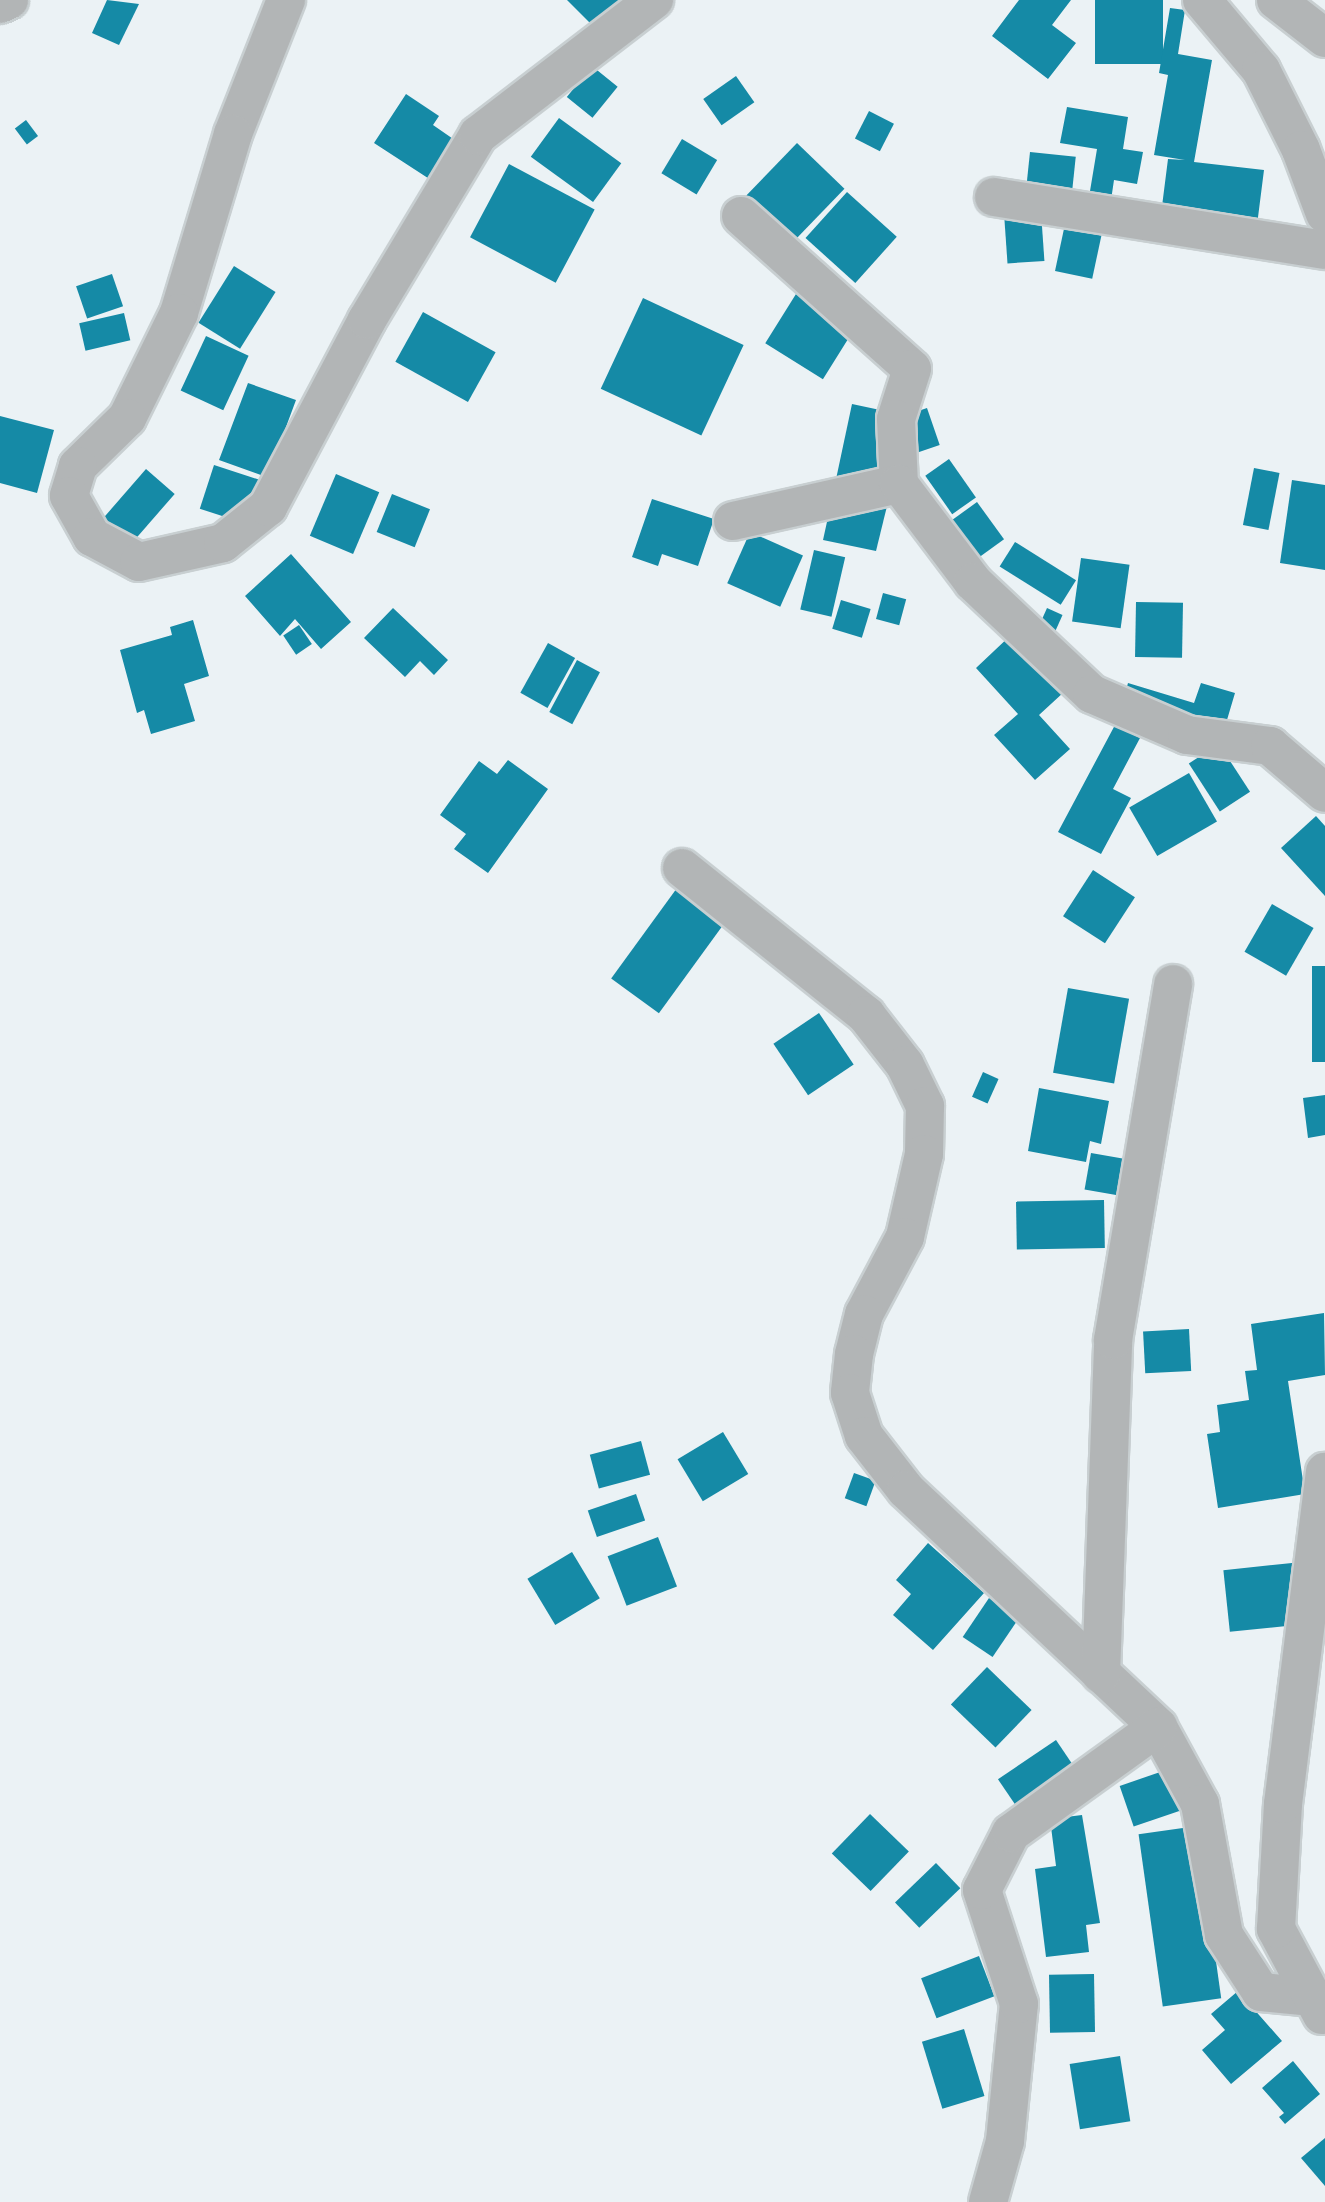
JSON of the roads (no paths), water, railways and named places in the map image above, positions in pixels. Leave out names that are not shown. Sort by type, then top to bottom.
[{"type":"street","points":[[0,4],[9,0]]},
{"type":"street","points":[[286,0],[233,134],[179,313],[127,418],[78,466],[70,496],[92,537],[139,562],[223,543],[268,507],[367,320],[478,135],[654,0]]},
{"type":"street","points":[[1202,0],[1261,70],[1301,150],[1325,214]]},
{"type":"street","points":[[1276,0],[1325,38]]},
{"type":"street","points":[[994,197],[1325,250]]},
{"type":"street","points":[[740,216],[912,369],[896,419],[899,484],[973,582],[1092,694],[1187,734],[1270,746],[1325,792]]},
{"type":"street","points":[[733,521],[899,484]]},
{"type":"street","points":[[682,868],[866,1015],[905,1065],[925,1106],[924,1154],[905,1237],[864,1314],[850,1393],[864,1436],[906,1490],[1158,1726],[1200,1804],[1224,1935],[1261,1992],[1319,2008]]},
{"type":"street","points":[[1102,1674],[1113,1340],[1174,984]]},
{"type":"street","points":[[1319,2008],[1276,1929],[1283,1804],[1325,1472]]},
{"type":"street","points":[[988,2202],[1006,2140],[1018,2004],[982,1890],[1012,1833],[1158,1726]]}]
